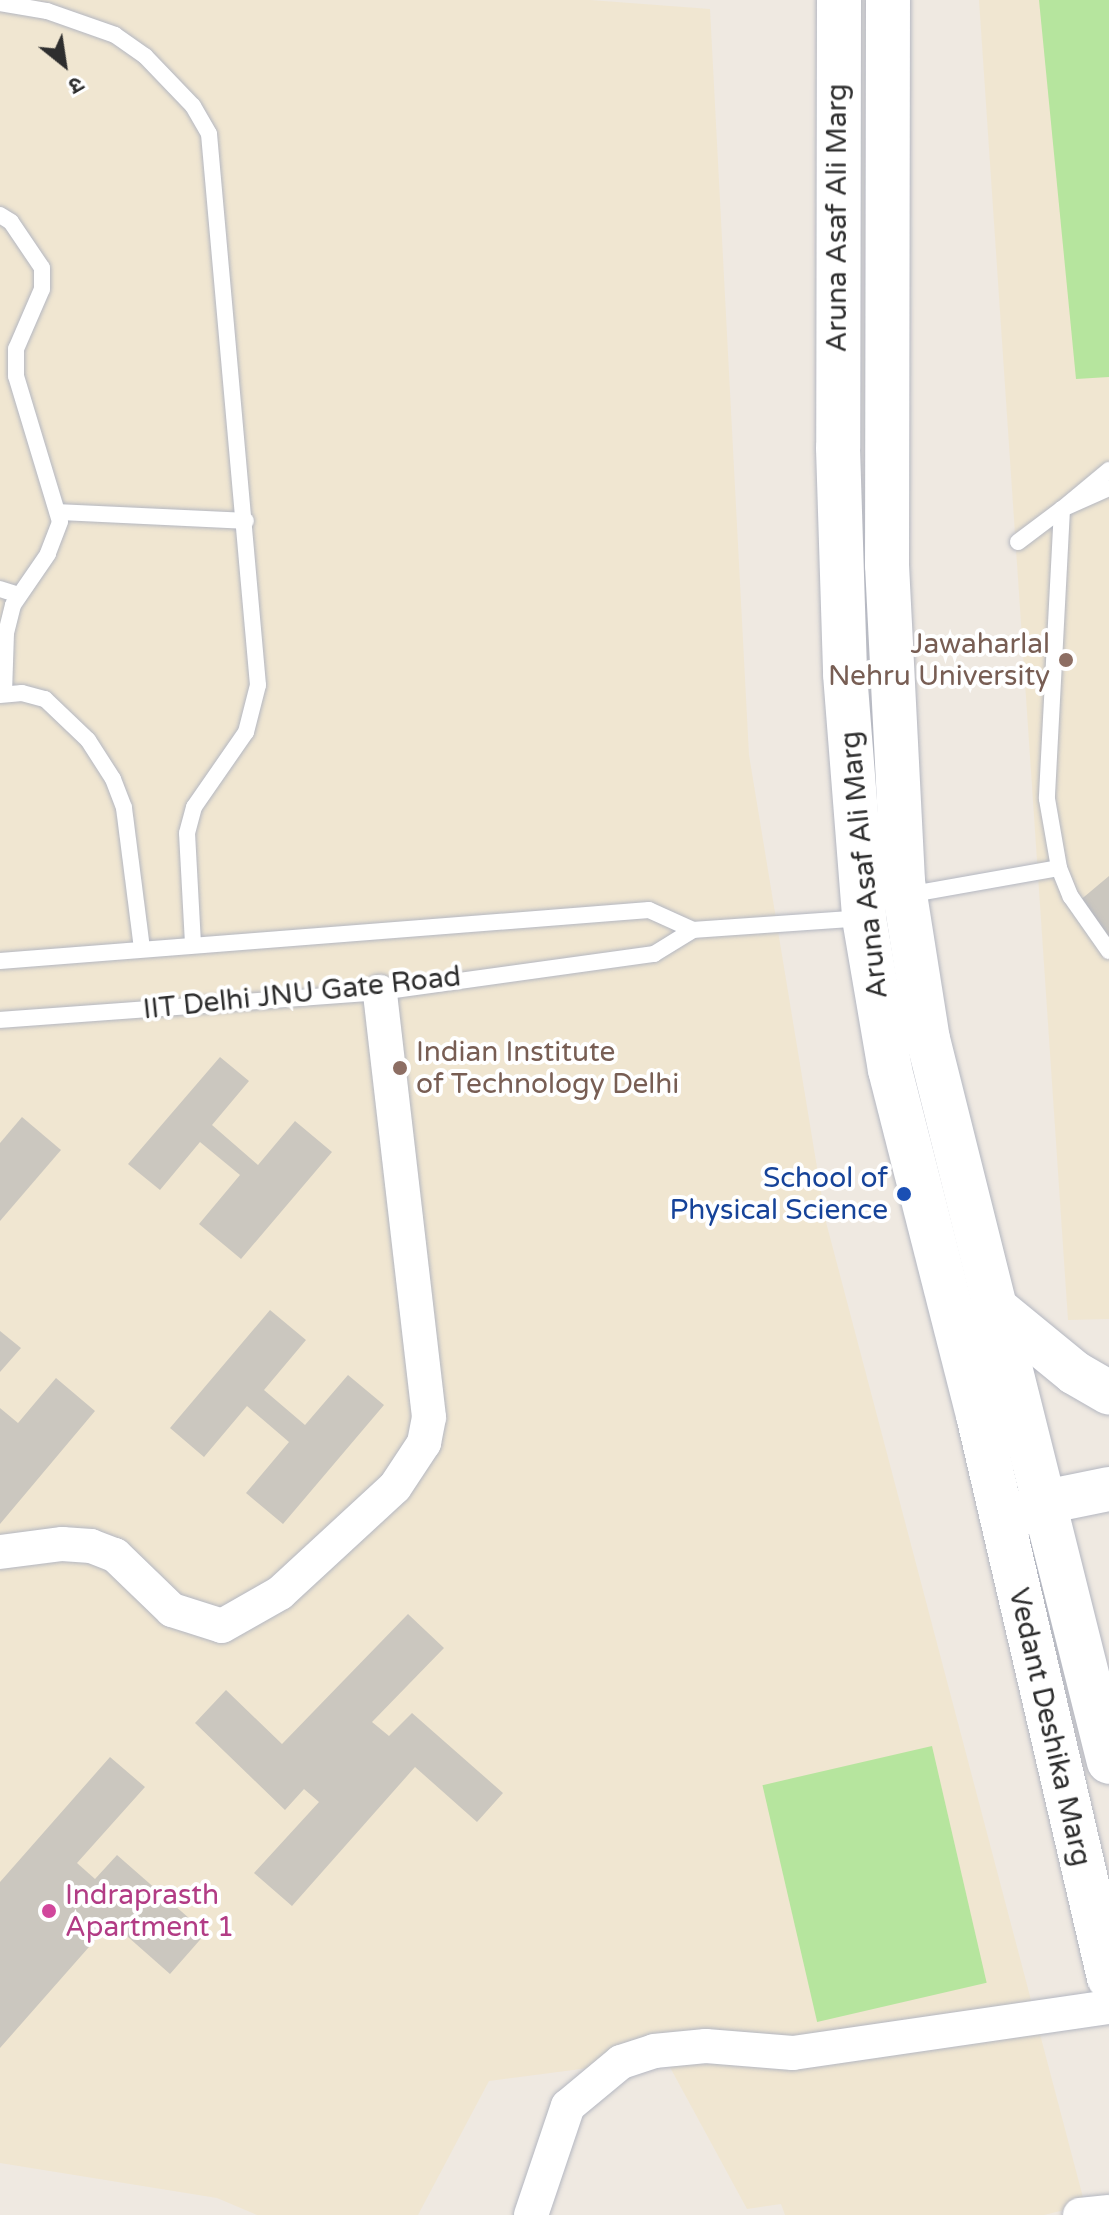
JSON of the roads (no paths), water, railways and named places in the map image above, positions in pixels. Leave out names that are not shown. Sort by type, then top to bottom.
[{"type":"main road","points":[[809,0],[836,72]]},
{"type":"main road","name":"Aruna Asaf Ali Marg","points":[[839,0],[836,72],[844,629],[864,918],[890,1070],[1003,1523]]},
{"type":"main road","name":"Aruna Asaf Ali Marg","points":[[888,0],[887,565],[905,895],[928,1039],[1048,1512]]},
{"type":"main road","points":[[998,1310],[1075,1373],[1109,1393]]},
{"type":"main road","points":[[1003,1523],[1048,1512],[1109,1489]]},
{"type":"main road","points":[[1048,1512],[1109,1512]]},
{"type":"main road","name":"Vedant Deshika Marg","points":[[1048,1512],[1109,1762]]},
{"type":"main road","name":"Vedant Deshika Marg","points":[[1003,1523],[1109,1978]]},
{"type":"street","points":[[0,1552],[62,1544],[91,1546],[115,1555],[172,1610],[198,1622],[222,1626],[280,1593],[395,1487],[424,1443],[429,1417],[380,992]]},
{"type":"street","points":[[531,2215],[568,2106],[621,2062],[654,2051],[706,2046],[793,2053],[1109,2007]]},
{"type":"street","points":[[1080,2215],[1109,2212]]},
{"type":"lane","points":[[0,3],[47,11],[115,35],[145,56],[193,106],[209,134],[246,521],[258,685],[255,708],[246,732],[194,807],[187,833],[193,944]]},
{"type":"lane","points":[[0,215],[11,222],[42,268],[42,289],[16,349],[16,376],[58,512],[58,538],[19,595],[6,633],[2,695],[22,693],[55,707],[88,740],[113,779],[124,808],[142,949]]},
{"type":"lane","points":[[1018,542],[1109,470]]},
{"type":"lane","points":[[1062,509],[1109,488]]},
{"type":"lane","points":[[1062,509],[1047,799],[1059,868],[1071,897],[1109,951]]},
{"type":"lane","points":[[58,512],[246,521]]},
{"type":"lane","points":[[0,589],[19,595]]},
{"type":"lane","points":[[905,895],[1059,868]]},
{"type":"lane","name":"IIT Delhi JNU Gate Road","points":[[0,961],[649,910],[693,930]]},
{"type":"lane","name":"IIT Delhi JNU Gate Road","points":[[0,1020],[380,992],[654,954],[693,930],[864,918]]},
{"type":"place","name":"Jawaharlal Nehru University","points":[[1066,660]]},
{"type":"place","name":"Indian Institute of Technology Delhi","points":[[400,1068]]},
{"type":"place","name":"School of Physical Science","points":[[904,1194]]},
{"type":"place","name":"Indraprasth Apartment 1","points":[[49,1911]]}]
